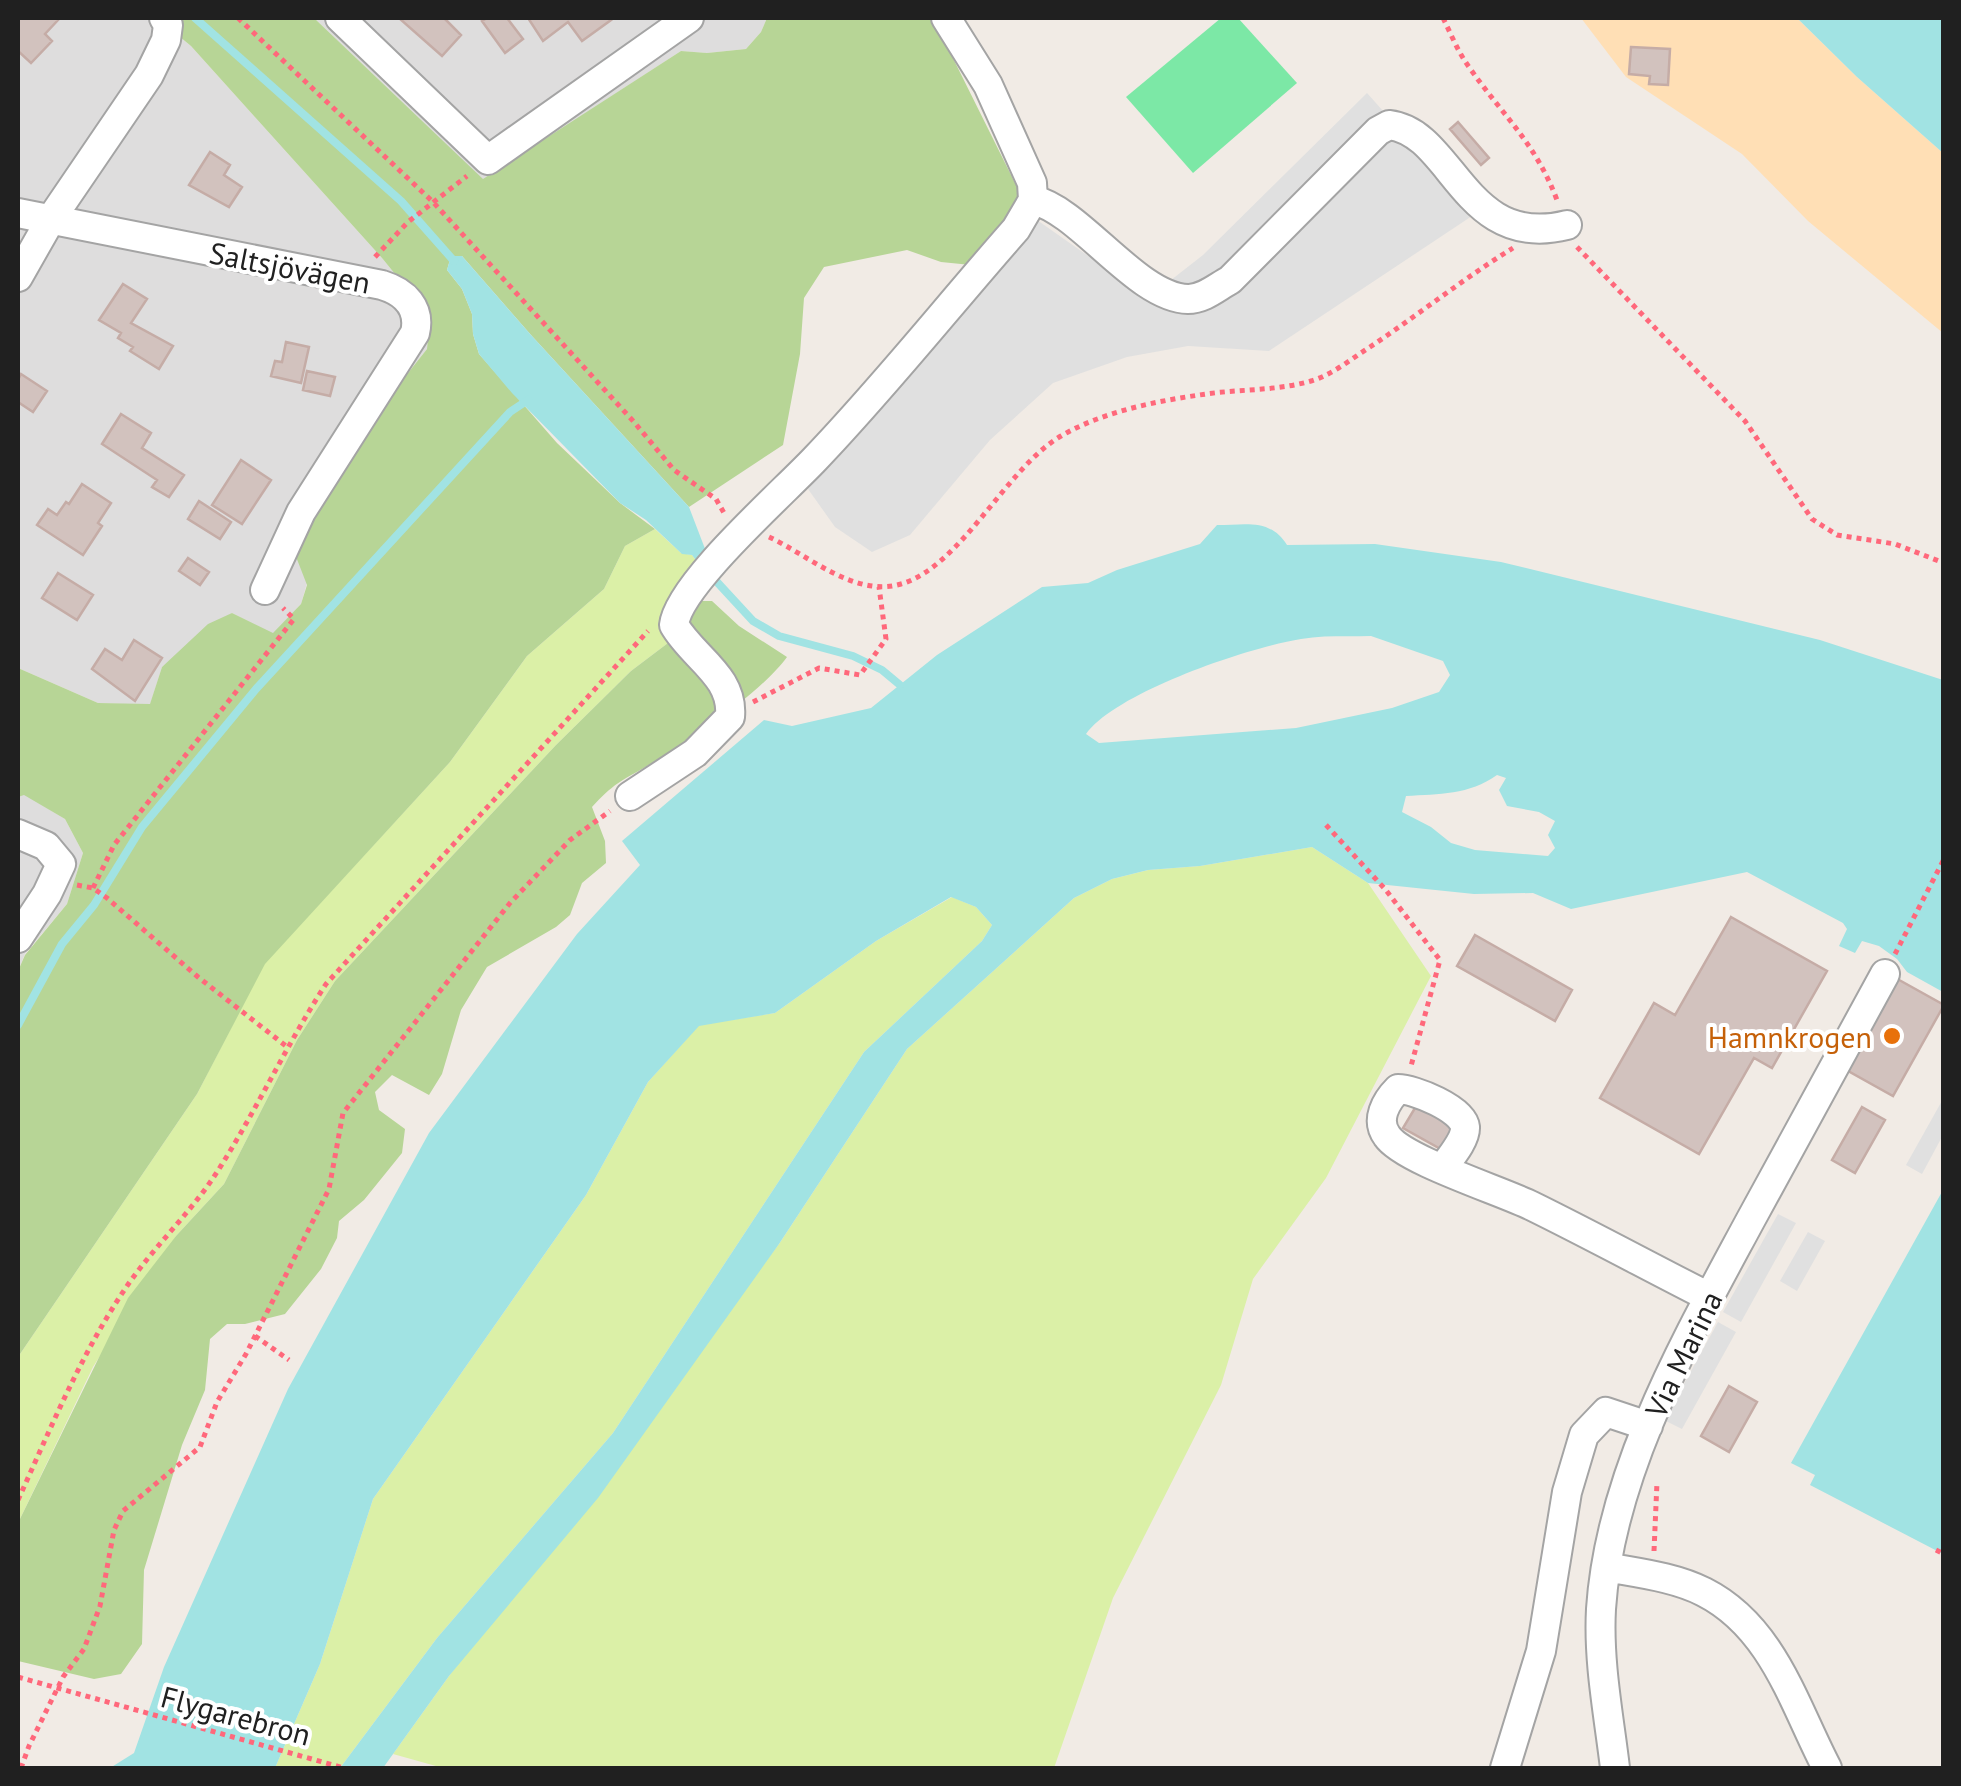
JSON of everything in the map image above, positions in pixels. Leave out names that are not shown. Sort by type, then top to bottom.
[{"type":"street","points":[[340,18],[488,160],[689,18]]},
{"type":"street","points":[[630,796],[695,752],[730,718],[731,706],[722,679],[687,647],[674,625],[675,612],[692,586],[817,458],[1016,229],[1032,200],[1032,182],[988,85],[946,18]]},
{"type":"street","points":[[18,277],[148,76],[166,40],[166,21]]},
{"type":"street","points":[[1032,200],[1060,213],[1124,266],[1167,293],[1187,299],[1204,296],[1230,280],[1378,131],[1389,125],[1412,131],[1488,212],[1530,228],[1548,230],[1567,225]]},
{"type":"street","name":"Saltsjövägen","points":[[18,214],[394,288],[417,313],[415,333],[301,512],[265,590]]},
{"type":"street","points":[[18,834],[46,846],[61,864],[48,894],[18,938]]},
{"type":"street","name":"Via Marina","points":[[1616,1768],[1601,1612],[1620,1499],[1648,1426],[1710,1297],[1885,974]]},
{"type":"street","points":[[1442,1169],[1465,1128],[1454,1112],[1419,1092],[1398,1088],[1382,1111],[1388,1139],[1442,1169],[1528,1204],[1710,1297]]},
{"type":"street","points":[[1505,1768],[1541,1651],[1567,1492],[1584,1434],[1606,1412],[1648,1426]]},
{"type":"street","points":[[1606,1566],[1704,1592],[1739,1616],[1768,1646],[1827,1768]]},
{"type":"path","points":[[238,18],[432,202],[674,470],[716,499],[725,514],[861,585],[902,584],[936,564],[1034,457],[1059,437],[1132,407],[1313,381],[1348,362],[1467,276],[1527,239],[1530,228]]},
{"type":"path","points":[[1443,18],[1467,66],[1517,125],[1546,170],[1575,244],[1744,422],[1812,519],[1838,535],[1894,544],[1944,563]]},
{"type":"path","points":[[360,282],[388,241],[488,160]]},
{"type":"path","points":[[731,706],[747,705],[819,668],[860,674],[886,639],[879,587]]},
{"type":"path","points":[[265,590],[294,620],[114,846],[95,890],[286,1046]]},
{"type":"path","points":[[18,1500],[121,1295],[150,1253],[221,1167],[286,1046],[326,984],[666,612],[675,612]]},
{"type":"path","points":[[21,1768],[58,1689],[84,1649],[100,1606],[114,1530],[123,1511],[200,1448],[217,1402],[330,1189],[343,1113],[510,903],[570,840],[630,796]]},
{"type":"path","points":[[1326,825],[1385,889],[1440,960],[1405,1088]]},
{"type":"path","points":[[1885,974],[1944,859]]},
{"type":"path","points":[[255,1336],[289,1360]]},
{"type":"path","points":[[1654,1576],[1657,1478]]},
{"type":"path","points":[[1936,1550],[1944,1554]]},
{"type":"path","name":"Flygarebron","points":[[18,1676],[344,1768]]},
{"type":"shaded area","points":[[18,18],[157,18],[191,46],[382,258],[430,317],[427,349],[344,454],[301,604],[273,634],[232,613],[162,667],[150,705],[98,703],[18,668]]},
{"type":"shaded area","points":[[314,18],[767,18],[746,49],[681,51],[483,180]]},
{"type":"shaded area","points":[[1367,93],[1475,214],[1269,351],[1188,346],[1127,357],[1053,383],[990,440],[910,535],[872,552],[835,527],[808,489],[1037,220],[1148,298],[1203,255]]},
{"type":"shaded area","points":[[24,794],[65,819],[83,853],[67,904],[25,954],[18,971],[18,797]]},
{"type":"shaded area","points":[[1943,1099],[1943,1135],[1922,1174],[1906,1165]]},
{"type":"shaded area","points":[[1778,1214],[1796,1223],[1741,1322],[1723,1312]]},
{"type":"shaded area","points":[[1808,1232],[1825,1241],[1797,1291],[1780,1281]]},
{"type":"shaded area","points":[[1718,1322],[1736,1332],[1682,1429],[1664,1420]]},
{"type":"green space","points":[[157,18],[314,18],[483,179],[681,51],[746,49],[767,18],[933,18],[1023,199],[971,265],[941,262],[907,250],[824,267],[804,298],[800,354],[783,445],[689,507],[462,256],[451,256],[447,270],[462,289],[472,314],[479,354],[557,443],[620,503],[655,529],[625,546],[604,589],[527,656],[450,762],[265,964],[197,1094],[18,1357],[18,971],[25,955],[67,904],[83,853],[65,819],[24,795],[18,797],[18,668],[98,703],[150,704],[162,667],[208,624],[232,613],[273,633],[301,604],[307,585],[293,549],[344,454],[427,349],[430,317],[382,258],[191,46]]},
{"type":"green space","points":[[1221,18],[1238,18],[1297,83],[1193,173],[1126,97]]},
{"type":"green space","points":[[655,529],[698,563],[693,635],[668,643],[631,671],[556,745],[335,981],[297,1040],[224,1184],[176,1236],[93,1367],[18,1523],[18,1357],[197,1094],[264,964],[450,762],[527,656],[604,589],[625,546]]},
{"type":"green space","points":[[698,601],[712,601],[739,626],[787,657],[760,686],[722,716],[618,784],[592,807],[605,841],[606,863],[582,883],[570,915],[487,967],[461,1010],[442,1074],[429,1095],[392,1075],[375,1092],[379,1110],[405,1129],[402,1153],[364,1200],[339,1221],[337,1238],[321,1269],[285,1314],[245,1324],[227,1324],[210,1339],[205,1390],[182,1445],[144,1570],[142,1644],[121,1674],[94,1679],[18,1661],[18,1523],[128,1298],[176,1236],[224,1184],[297,1040],[335,981],[556,745],[631,671],[668,643],[693,635],[688,619]]},
{"type":"green space","points":[[1312,847],[1368,883],[1431,976],[1326,1178],[1253,1279],[1221,1385],[1113,1598],[1054,1768],[443,1768],[393,1754],[779,1244],[907,1049],[1074,898],[1112,879],[1148,870],[1200,866]]},
{"type":"green space","points":[[952,897],[976,907],[992,925],[982,941],[864,1052],[613,1433],[437,1638],[340,1768],[275,1768],[320,1664],[373,1499],[586,1195],[648,1082],[699,1025],[775,1013],[876,941]]},
{"type":"sand","points":[[1581,18],[1797,18],[1943,153],[1943,333],[1808,221],[1742,154],[1626,77]]},
{"type":"water","points":[[1797,18],[1943,18],[1943,153],[1857,77]]},
{"type":"water","points":[[451,256],[462,256],[689,507],[707,554],[698,563],[620,503],[479,354],[472,314],[462,289],[447,270]]},
{"type":"water","points":[[1247,524],[1273,530],[1287,545],[1375,544],[1501,562],[1820,640],[1943,680],[1943,992],[1907,972],[1879,946],[1862,941],[1855,953],[1839,946],[1847,929],[1843,923],[1747,872],[1571,909],[1533,893],[1474,894],[1368,883],[1312,847],[1200,866],[1148,870],[1112,879],[1074,898],[907,1049],[779,1244],[598,1498],[449,1676],[383,1768],[340,1768],[437,1638],[613,1433],[864,1052],[982,941],[992,925],[976,907],[951,897],[876,941],[775,1013],[699,1026],[648,1082],[586,1195],[373,1499],[320,1664],[275,1768],[110,1768],[134,1753],[164,1667],[288,1389],[429,1133],[577,934],[640,865],[622,841],[764,720],[792,726],[871,708],[937,655],[1042,587],[1088,583],[1200,544],[1217,525]],"holes":[[[1371,636],[1443,661],[1450,675],[1439,692],[1392,708],[1296,728],[1099,743],[1086,734],[1125,703],[1218,662],[1301,639]],[[1497,775],[1506,778],[1499,790],[1507,806],[1539,812],[1555,821],[1548,835],[1555,848],[1548,856],[1475,850],[1451,843],[1402,812],[1406,796],[1465,790]]]},
{"type":"water","points":[[1943,1190],[1943,1554],[1810,1485],[1815,1475],[1791,1463]]},
{"type":"building","points":[[18,18],[58,20],[45,34],[52,41],[31,63],[18,51]]},
{"type":"building","points":[[444,18],[461,35],[442,56],[400,19]]},
{"type":"building","points":[[507,18],[523,39],[505,53],[482,21]]},
{"type":"building","points":[[528,18],[611,20],[582,41],[568,22],[543,41]]},
{"type":"building","points":[[1631,47],[1670,49],[1668,85],[1649,84],[1650,76],[1629,74]]},
{"type":"building","points":[[1458,122],[1489,158],[1481,165],[1450,129]]},
{"type":"building","points":[[210,152],[230,165],[224,175],[242,187],[229,207],[189,185]]},
{"type":"building","points":[[123,284],[147,299],[131,323],[173,346],[159,369],[130,351],[133,347],[118,338],[121,333],[99,320]]},
{"type":"building","points":[[286,342],[309,347],[301,383],[271,376],[275,361],[282,362]]},
{"type":"building","points":[[307,371],[335,377],[330,396],[303,390]]},
{"type":"building","points":[[21,374],[47,391],[33,412],[18,402]]},
{"type":"building","points":[[121,414],[151,433],[142,448],[184,475],[169,497],[152,487],[157,480],[102,444]]},
{"type":"building","points":[[241,460],[271,480],[242,524],[212,505]]},
{"type":"building","points":[[82,484],[111,503],[83,555],[37,525],[48,509],[57,515]]},
{"type":"building","points":[[199,501],[231,522],[220,539],[188,519]]},
{"type":"building","points":[[188,558],[209,572],[200,585],[179,571]]},
{"type":"building","points":[[58,573],[93,595],[77,620],[42,598]]},
{"type":"building","points":[[134,640],[162,658],[135,701],[92,669],[105,649],[122,660]]},
{"type":"building","points":[[1731,917],[1827,971],[1772,1068],[1754,1058],[1699,1154],[1600,1098],[1654,1003],[1675,1015]]},
{"type":"building","points":[[1475,935],[1572,990],[1555,1021],[1457,966]]},
{"type":"building","name":"Hamnkrogen","points":[[1892,976],[1944,1005],[1893,1096],[1841,1067]]},
{"type":"building","points":[[1418,1103],[1460,1127],[1446,1152],[1403,1128]]},
{"type":"building","points":[[1862,1107],[1885,1120],[1855,1173],[1832,1160]]},
{"type":"building","points":[[1729,1386],[1757,1402],[1729,1452],[1701,1436]]},
{"type":"waterway","points":[[195,18],[401,201],[454,261]]},
{"type":"waterway","points":[[18,1025],[62,944],[94,905],[142,827],[256,689],[510,412],[528,400]]},
{"type":"waterway","points":[[717,582],[753,621],[779,636],[853,656],[882,670],[900,685]]},
{"type":"place","name":"Hamnkrogen","points":[[1892,1036]]}]
